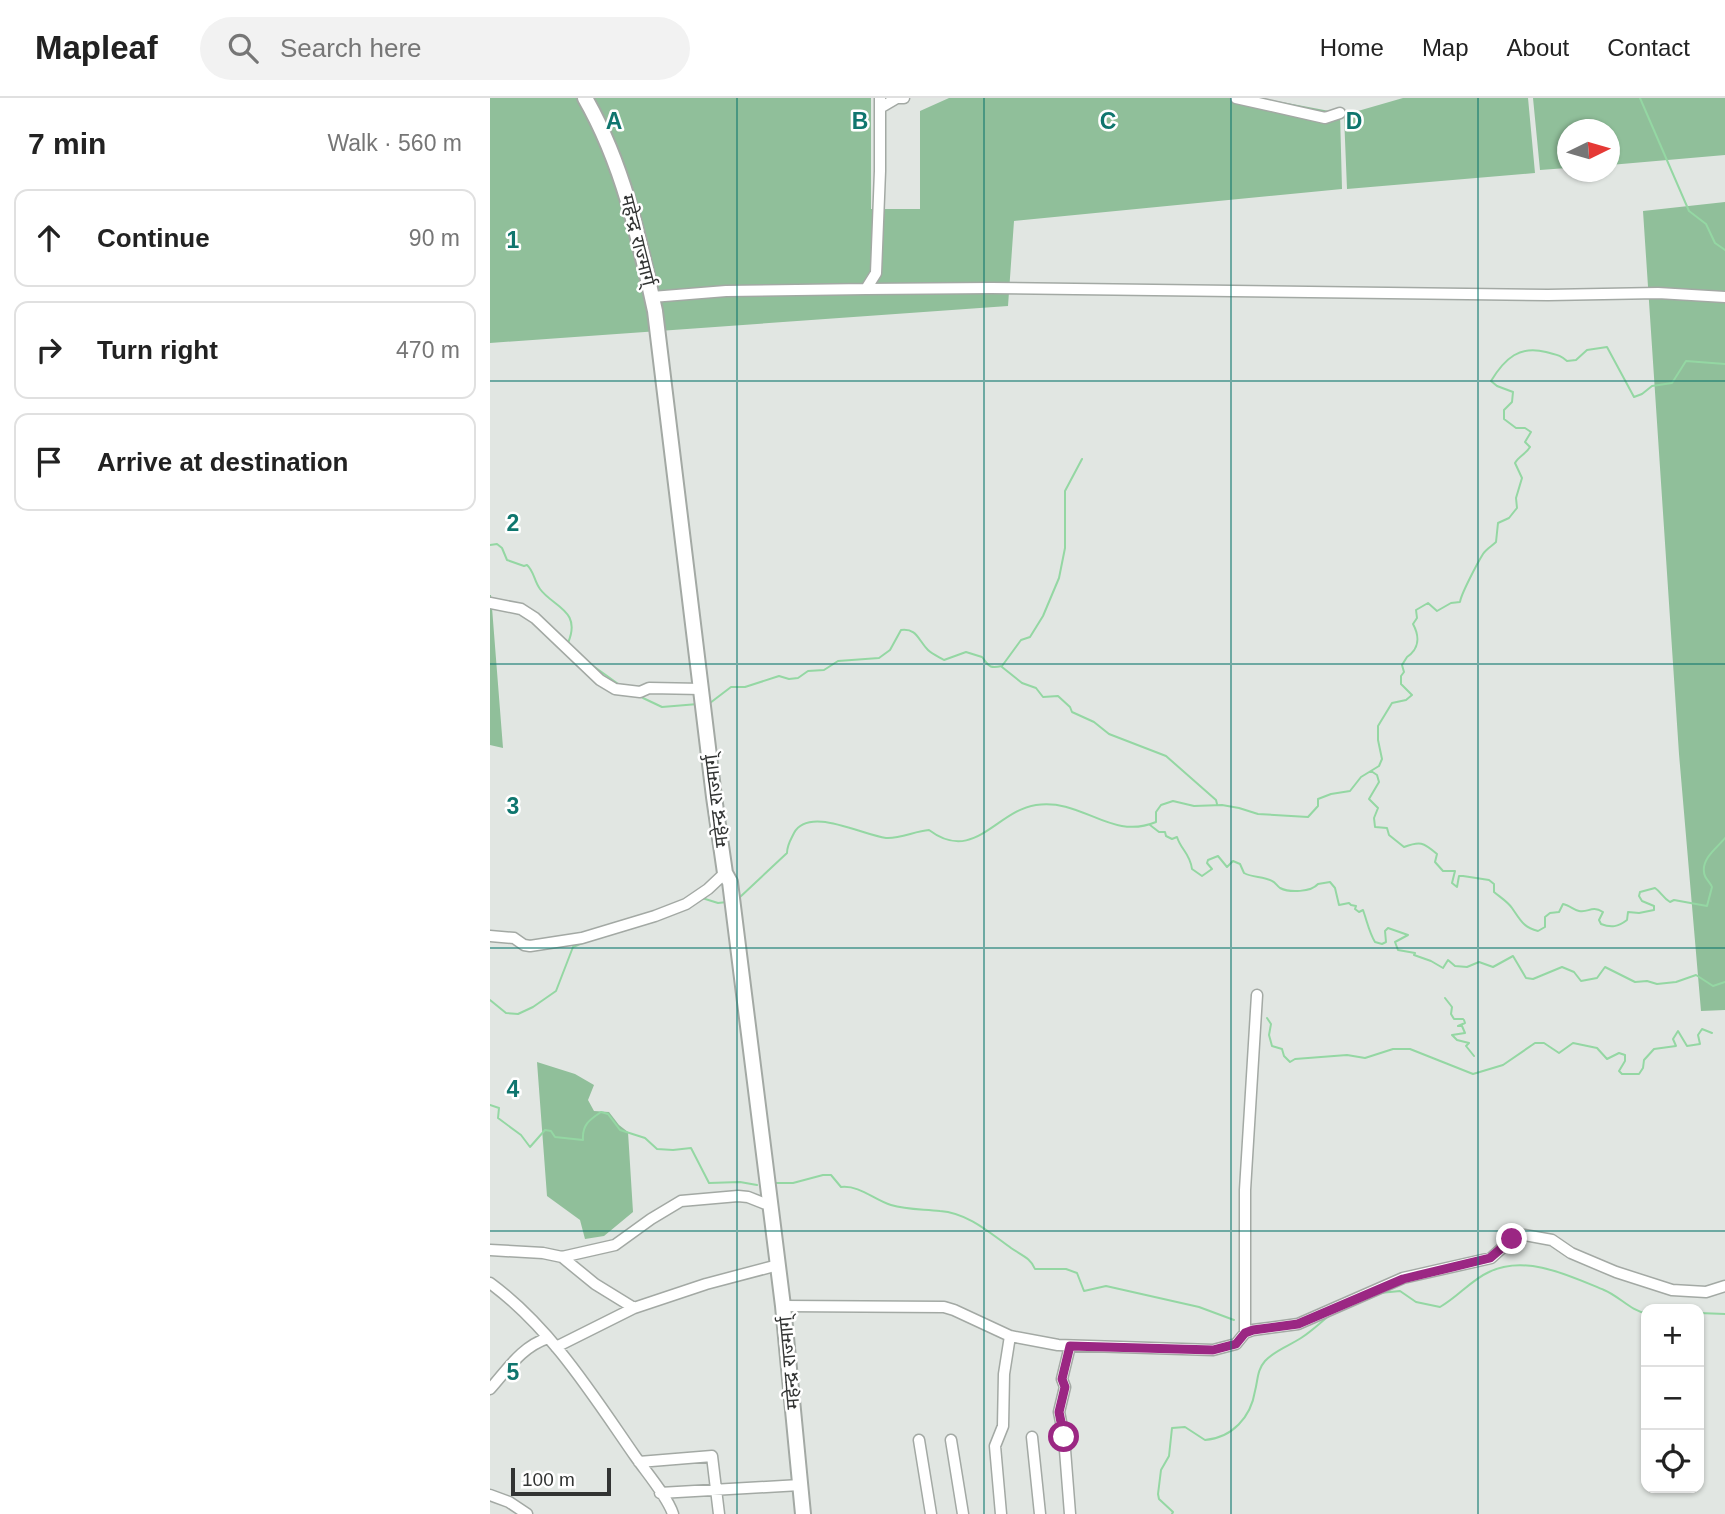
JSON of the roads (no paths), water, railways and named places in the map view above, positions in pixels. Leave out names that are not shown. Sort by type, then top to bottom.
[{"type":"highway","name":"महेन्द्र राज्मार्ग्","points":[[586,98],[621,176],[652,297],[771,1206],[803,1514]]},
{"type":"street","points":[[866,289],[876,273],[880,103],[904,98]]},
{"type":"street","points":[[1236,98],[1325,118],[1340,113]]},
{"type":"street","points":[[652,297],[726,291],[991,288],[1548,295],[1658,293],[1725,297]]},
{"type":"street","points":[[490,603],[521,609],[600,680],[615,689],[640,692],[649,688],[702,689]]},
{"type":"street","points":[[490,936],[514,938],[530,946],[582,938],[686,904],[727,877]]},
{"type":"street","points":[[1245,1333],[1245,1189],[1257,995]]},
{"type":"street","points":[[490,1250],[543,1253],[562,1257],[615,1245],[651,1219],[681,1202],[737,1196],[748,1197],[771,1206]]},
{"type":"street","points":[[783,1306],[944,1307],[1010,1336],[1070,1346],[1213,1350],[1236,1344],[1245,1333],[1253,1330],[1298,1324],[1403,1279],[1450,1266],[1483,1261],[1512,1239],[1524,1235],[1552,1240],[1571,1253],[1616,1272],[1672,1290],[1706,1292],[1725,1286]]},
{"type":"street","points":[[562,1257],[595,1284],[634,1308]]},
{"type":"street","points":[[556,1347],[634,1308],[706,1284],[778,1265]]},
{"type":"street","points":[[490,1283],[515,1302],[556,1347],[673,1514]]},
{"type":"street","points":[[1001,1514],[995,1446],[1003,1426],[1004,1374],[1010,1336]]},
{"type":"street","points":[[491,1387],[509,1364],[537,1342],[548,1338]]},
{"type":"street","points":[[1070,1346],[1062,1379],[1065,1387],[1059,1412],[1064,1437],[1070,1514]]},
{"type":"street","points":[[1032,1437],[1040,1514]]},
{"type":"street","points":[[919,1440],[931,1514]]},
{"type":"street","points":[[951,1440],[963,1514]]},
{"type":"street","points":[[639,1462],[712,1456],[719,1514]]},
{"type":"street","points":[[660,1493],[800,1485]]},
{"type":"street","points":[[490,1495],[509,1502],[527,1514]]},
{"type":"waterway","points":[[1640,98],[1689,211],[1706,224],[1715,243],[1725,250]]},
{"type":"waterway","points":[[739,898],[787,853],[791,838],[801,825],[811,822],[837,824],[886,838],[929,830],[945,839],[959,841],[972,839],[1022,809],[1036,805],[1068,807],[1124,826],[1156,822],[1156,812],[1161,805],[1173,801],[1194,806],[1222,805],[1258,814],[1308,817],[1318,806],[1318,799],[1350,791],[1361,777],[1379,766],[1382,759],[1378,726],[1392,703],[1406,700],[1412,695],[1401,684],[1401,676],[1404,672],[1402,665],[1417,642],[1413,624],[1417,618],[1416,610],[1428,603],[1437,611],[1451,603],[1460,602],[1483,554],[1496,542],[1498,523],[1509,518],[1517,508],[1516,498],[1522,478],[1515,463],[1530,447],[1525,442],[1531,432],[1525,428],[1516,428],[1504,419],[1504,410],[1512,402],[1513,392],[1491,381],[1502,366],[1514,355],[1528,350],[1555,354],[1567,361],[1576,360],[1587,350],[1607,347],[1634,397],[1652,386],[1672,383],[1686,361],[1725,364]]},
{"type":"waterway","points":[[710,703],[731,687],[745,687],[779,676],[798,678],[808,671],[824,670],[838,661],[879,658],[890,650],[901,630],[914,633],[928,650],[944,660],[966,652],[982,657],[992,667],[1002,666],[1021,640],[1030,637],[1043,616],[1059,578],[1065,548],[1065,491],[1082,459]]},
{"type":"waterway","points":[[490,545],[497,544],[502,548],[507,560],[527,565],[540,589],[569,616],[571,632],[568,643]]},
{"type":"waterway","points":[[589,663],[621,686]]},
{"type":"waterway","points":[[1002,667],[1022,683],[1036,688],[1043,697],[1058,696],[1072,712],[1094,722],[1109,734],[1166,756],[1216,800],[1217,804]]},
{"type":"waterway","points":[[643,698],[662,707],[698,704]]},
{"type":"waterway","points":[[1371,771],[1377,775],[1379,782],[1369,799],[1378,808],[1374,818],[1375,827],[1387,828],[1389,835],[1404,847],[1418,843],[1428,847],[1437,854],[1435,862],[1443,871],[1455,871],[1452,883],[1457,887],[1459,876],[1489,880],[1494,884],[1494,892],[1510,906],[1523,923],[1538,931],[1545,927],[1545,917],[1559,912],[1563,904],[1579,911],[1599,910],[1603,912],[1599,920],[1601,924],[1617,925],[1627,920],[1628,912],[1654,910],[1654,906],[1642,901],[1639,896],[1640,892],[1655,888],[1670,902],[1674,900],[1707,906],[1712,887],[1705,876],[1705,862],[1725,838]]},
{"type":"waterway","points":[[1150,825],[1159,832],[1165,832],[1166,836],[1172,839],[1177,837],[1192,869],[1202,876],[1212,869],[1207,863],[1208,860],[1218,856],[1227,867],[1233,861],[1240,864],[1244,873],[1269,879],[1284,890],[1306,890],[1330,882],[1335,888],[1339,905],[1349,903],[1356,906],[1355,909],[1359,912],[1363,910],[1375,942],[1386,942],[1385,931],[1388,928],[1408,935],[1395,942],[1398,950],[1415,953],[1414,955],[1443,968],[1448,960],[1455,966],[1467,967],[1479,962],[1493,967],[1513,956],[1526,978],[1533,979],[1562,967],[1574,972],[1581,981],[1597,978],[1605,967],[1635,982],[1676,982],[1696,975],[1713,986],[1725,982]]},
{"type":"waterway","points":[[702,898],[718,903],[727,902]]},
{"type":"waterway","points":[[625,930],[654,921]]},
{"type":"waterway","points":[[490,1000],[506,1013],[518,1014],[533,1007],[556,991],[573,947],[590,940]]},
{"type":"waterway","points":[[1445,998],[1452,1007],[1451,1014],[1454,1019],[1463,1019]]},
{"type":"waterway","points":[[1267,1018],[1271,1024],[1269,1035],[1272,1046],[1282,1049],[1290,1062],[1295,1059],[1347,1055],[1365,1058],[1393,1049],[1410,1049],[1473,1074],[1503,1065],[1535,1043],[1544,1043],[1559,1053],[1573,1043],[1597,1048],[1607,1059],[1619,1053],[1625,1055],[1625,1061],[1619,1071],[1622,1074],[1639,1074],[1644,1060],[1654,1049],[1676,1046],[1673,1039],[1678,1031],[1687,1046],[1700,1044],[1698,1035],[1702,1029],[1712,1033]]},
{"type":"waterway","points":[[1464,1020],[1465,1023],[1458,1026],[1462,1026],[1465,1033],[1452,1035],[1457,1040],[1469,1043],[1466,1046],[1474,1056]]},
{"type":"waterway","points":[[490,1105],[499,1108],[498,1118],[521,1135],[530,1147],[545,1130],[551,1131],[555,1137],[583,1140],[587,1123],[601,1112],[608,1114],[620,1130],[645,1138],[657,1149],[691,1148],[709,1183],[740,1182],[757,1185]]},
{"type":"waterway","points":[[773,1183],[793,1183],[831,1175],[841,1187],[861,1190],[891,1205],[950,1213],[969,1220],[1025,1257],[1035,1269],[1066,1269],[1077,1273],[1084,1291],[1106,1286],[1199,1307],[1234,1320]]},
{"type":"waterway","points":[[1380,1293],[1400,1291],[1416,1302],[1440,1307],[1489,1272],[1503,1267],[1533,1266],[1591,1284],[1641,1311]]},
{"type":"waterway","points":[[1704,1313],[1725,1314]]},
{"type":"waterway","points":[[1172,1514],[1158,1494],[1161,1470],[1169,1456],[1172,1428],[1185,1427],[1205,1440],[1232,1430],[1249,1409],[1262,1364],[1331,1314]]}]
